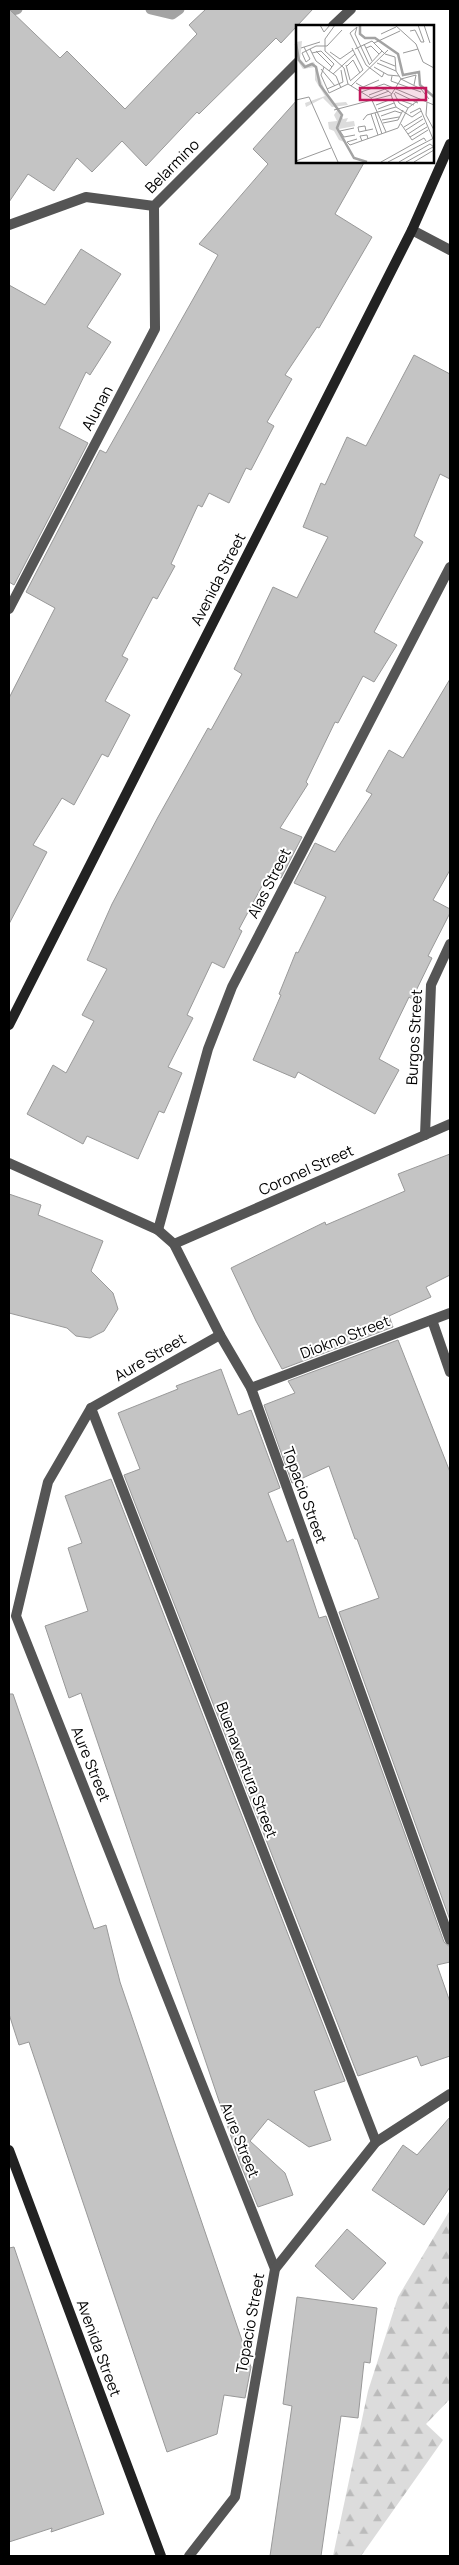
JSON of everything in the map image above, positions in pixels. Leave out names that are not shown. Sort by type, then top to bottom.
[{"type":"street","points":[[334,25],[351,9]]},
{"type":"street","name":"Belarmino","points":[[9,225],[86,197],[154,206],[296,64]]},
{"type":"street","name":"Avenida Street","points":[[9,1025],[412,230],[450,144]]},
{"type":"street","name":"Alunan","points":[[9,609],[155,329],[154,206]]},
{"type":"street","points":[[412,230],[450,250]]},
{"type":"street","name":"Alas Street","points":[[158,1230],[208,1049],[232,987],[450,568]]},
{"type":"street","name":"Burgos Street","points":[[425,1134],[431,984],[450,944]]},
{"type":"street","name":"Coronel Street","points":[[174,1244],[450,1124]]},
{"type":"street","name":"Topacio Street","points":[[9,1163],[158,1230],[174,1244],[220,1335],[251,1388],[450,1940]]},
{"type":"street","name":"Diokno Street","points":[[251,1388],[450,1313]]},
{"type":"street","points":[[432,1320],[450,1372]]},
{"type":"street","name":"Aure Street","points":[[220,1335],[91,1408],[48,1482],[16,1616],[275,2268]]},
{"type":"street","name":"Buenaventura Street","points":[[91,1408],[376,2142]]},
{"type":"street","name":"Topacio Street","points":[[190,2556],[235,2497],[275,2268],[376,2142],[450,2094]]},
{"type":"street","name":"Avenida Street","points":[[9,2150],[160,2556]]},
{"type":"green space","points":[[450,2210],[450,2399],[426,2424],[443,2440],[361,2556],[333,2556],[368,2391],[398,2297]]},
{"type":"building","points":[[9,9],[60,58],[67,51],[125,109],[197,34],[189,25],[206,9],[313,9],[281,43],[276,38],[199,114],[197,112],[146,166],[122,141],[92,172],[77,158],[54,191],[28,174],[9,202]]},
{"type":"building","points":[[296,101],[296,162],[364,162],[335,214],[372,237],[319,328],[317,327],[285,375],[292,379],[267,422],[274,426],[251,470],[246,468],[229,503],[209,493],[202,507],[198,505],[171,564],[175,566],[157,599],[153,597],[122,656],[128,659],[105,701],[130,715],[108,757],[102,754],[74,805],[62,798],[33,845],[47,852],[9,924],[9,698],[55,608],[26,592],[100,450],[106,453],[218,255],[199,244],[268,164],[253,149]]},
{"type":"building","points":[[81,249],[121,274],[87,327],[111,342],[90,375],[86,372],[59,428],[88,443],[14,585],[9,582],[9,285],[45,305]]},
{"type":"building","points":[[414,355],[450,374],[450,479],[440,474],[414,536],[423,542],[374,632],[397,645],[374,682],[363,676],[338,723],[335,722],[306,782],[308,784],[280,828],[302,837],[281,878],[269,873],[239,929],[242,931],[224,968],[212,962],[187,1015],[193,1018],[168,1067],[182,1073],[164,1113],[159,1111],[138,1159],[87,1136],[83,1144],[27,1114],[53,1065],[66,1073],[94,1021],[82,1015],[107,969],[87,960],[112,904],[158,817],[208,728],[211,730],[242,674],[234,669],[273,587],[297,598],[328,537],[303,527],[321,483],[325,485],[347,437],[366,446]]},
{"type":"building","points":[[450,679],[450,870],[433,900],[450,909],[450,913],[428,956],[432,958],[412,999],[409,997],[379,1059],[399,1070],[375,1114],[298,1072],[295,1078],[253,1060],[281,995],[279,994],[296,952],[298,953],[326,897],[294,883],[315,843],[335,852],[372,794],[366,791],[389,750],[403,758]]},
{"type":"building","points":[[450,1154],[450,1275],[426,1287],[431,1297],[389,1316],[393,1327],[282,1369],[256,1321],[231,1268],[325,1222],[326,1225],[405,1191],[398,1174]]},
{"type":"building","points":[[9,1194],[41,1205],[38,1215],[103,1241],[91,1271],[113,1293],[118,1309],[104,1331],[90,1338],[76,1336],[67,1328],[9,1313]]},
{"type":"building","points":[[398,1340],[450,1472],[450,1920],[339,1612],[379,1598],[357,1539],[355,1539],[329,1466],[292,1483],[264,1405],[295,1393],[288,1381]]},
{"type":"building","points":[[221,1369],[238,1415],[251,1410],[280,1488],[268,1493],[287,1542],[293,1539],[319,1618],[326,1616],[444,1942],[450,1947],[450,1962],[437,1965],[450,2002],[450,2056],[421,2066],[417,2056],[358,2076],[124,1475],[140,1469],[118,1413],[178,1389],[176,1386]]},
{"type":"building","points":[[111,1479],[345,2081],[314,2091],[331,2140],[309,2147],[268,2119],[250,2141],[285,2173],[293,2195],[258,2207],[240,2163],[81,1693],[69,1698],[45,1626],[88,1611],[68,1548],[82,1543],[65,1496]]},
{"type":"building","points":[[9,1694],[13,1694],[94,1929],[106,1925],[120,1982],[251,2367],[245,2398],[224,2395],[217,2434],[167,2452],[29,2042],[19,2045],[9,2014]]},
{"type":"building","points":[[450,2117],[450,2187],[424,2225],[372,2190],[403,2145],[417,2155]]},
{"type":"building","points":[[347,2229],[386,2263],[353,2300],[315,2266]]},
{"type":"building","points":[[14,2247],[104,2514],[51,2532],[52,2528],[9,2542],[9,2248]]},
{"type":"building","points":[[297,2297],[377,2308],[370,2363],[364,2362],[358,2418],[341,2416],[321,2556],[270,2556],[292,2406],[283,2404]]},
{"type":"waterway","points":[[9,11],[17,9]]},
{"type":"waterway","points":[[151,9],[172,14],[179,9]]}]
